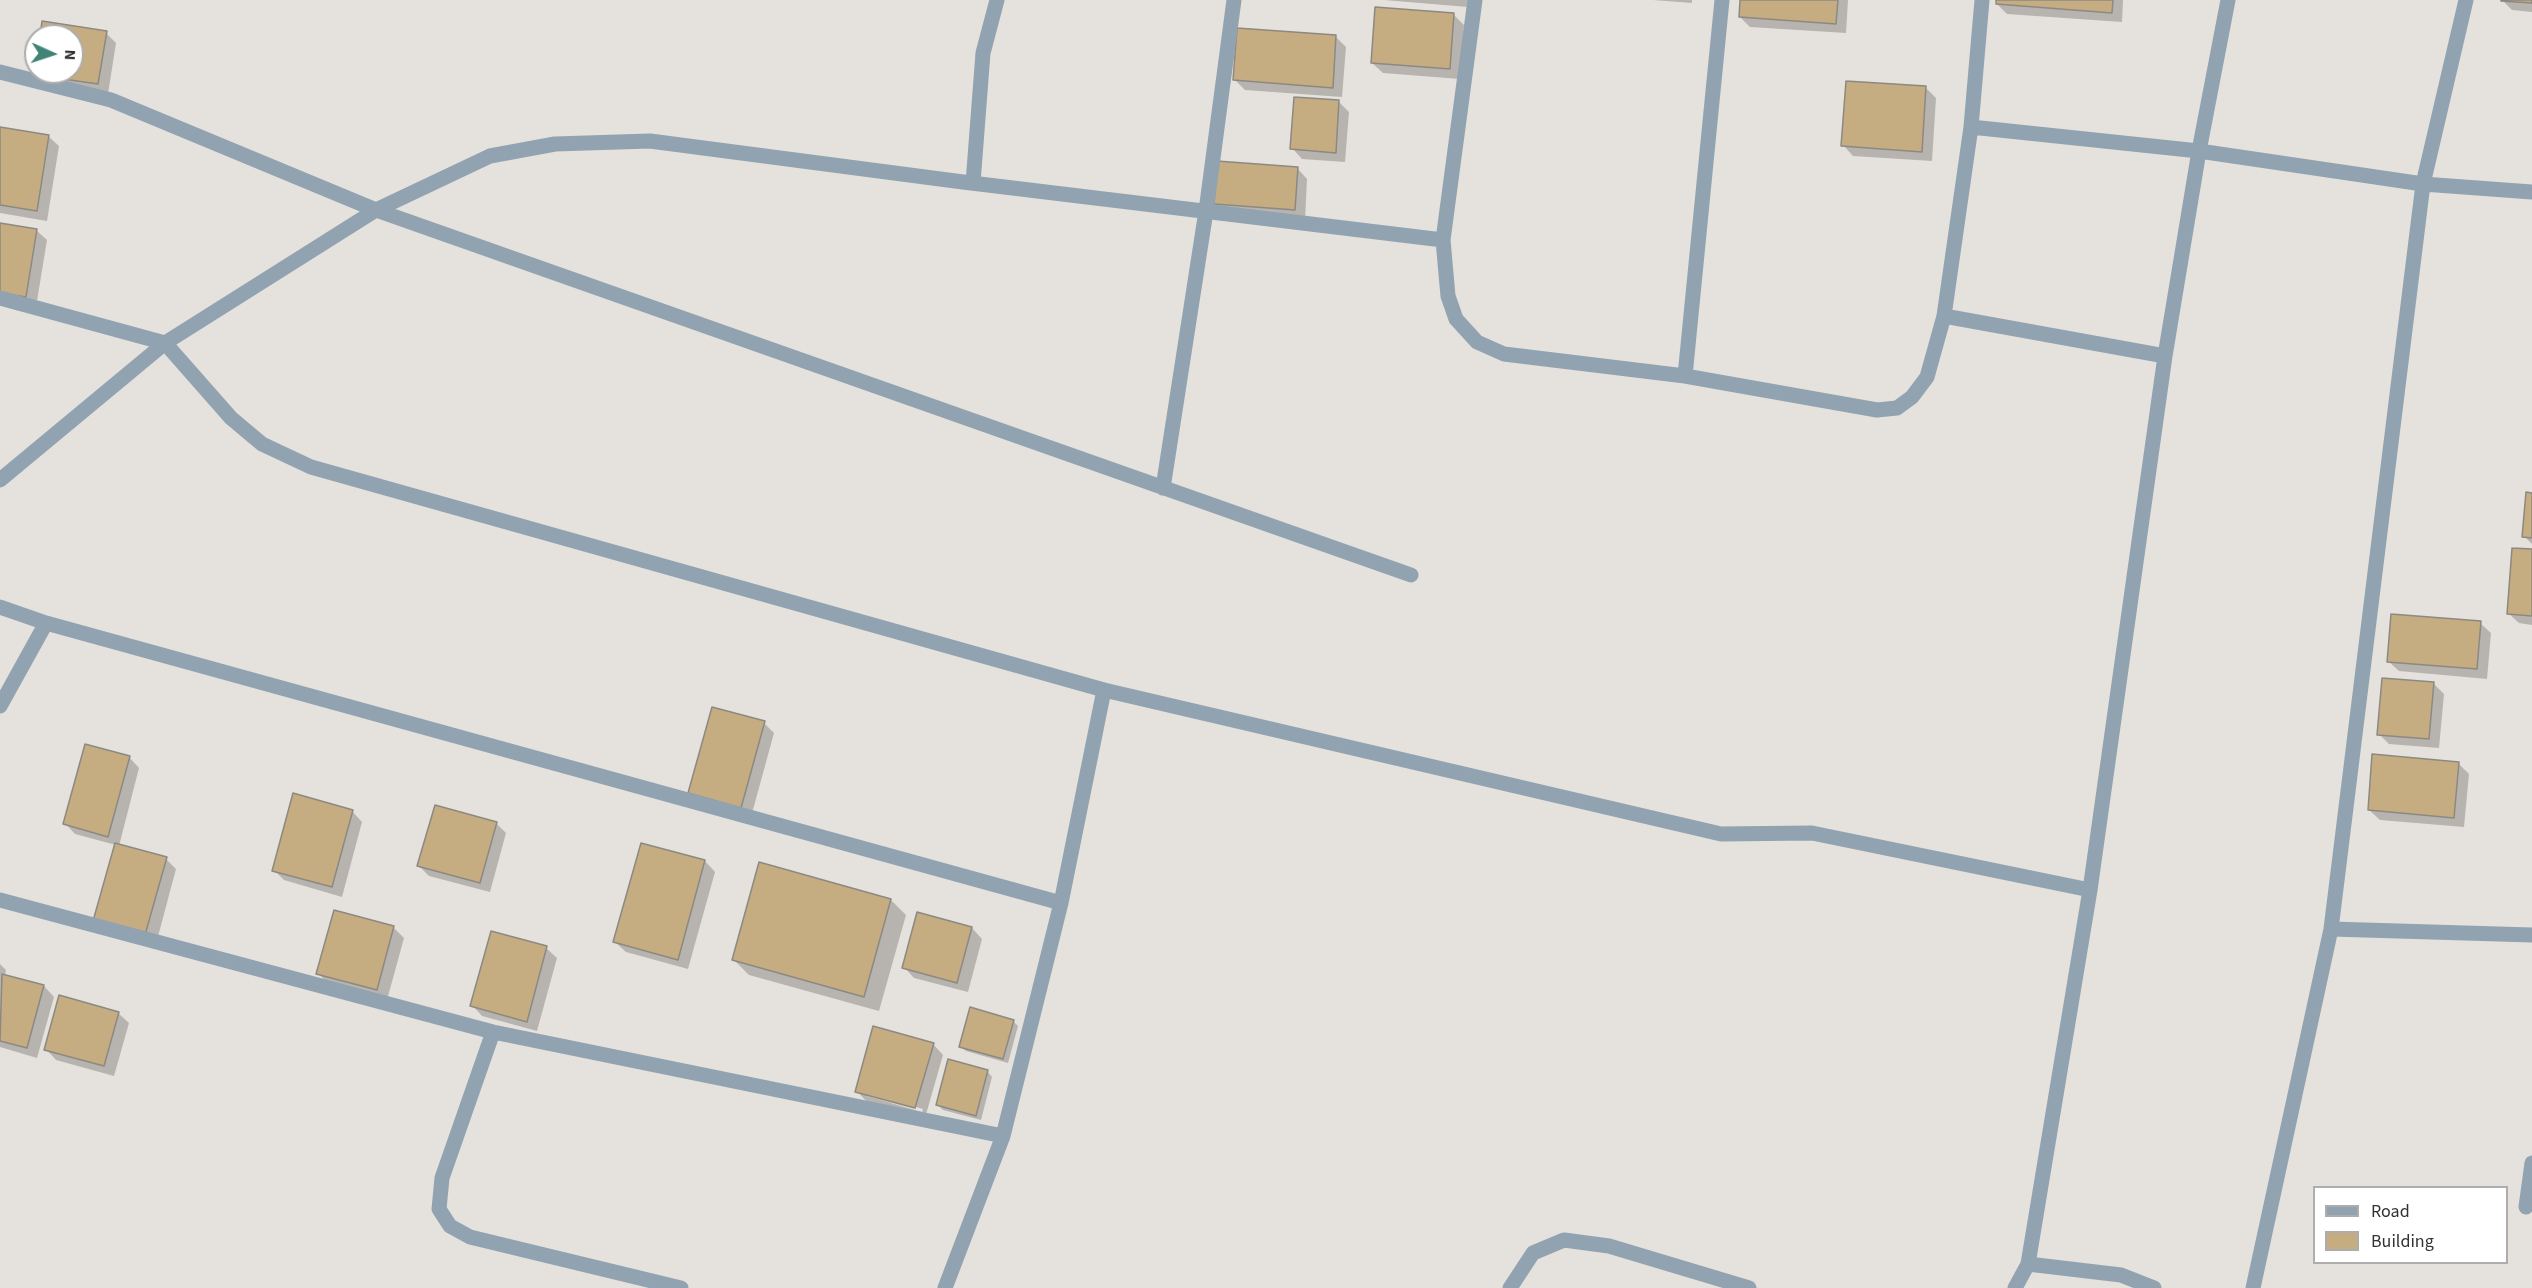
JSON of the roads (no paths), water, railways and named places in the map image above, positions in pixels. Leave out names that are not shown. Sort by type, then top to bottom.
[{"type":"street","points":[[973,183],[983,53],[997,0]]},
{"type":"street","points":[[1163,488],[1206,211],[1234,0]]},
{"type":"street","points":[[1475,0],[1443,240],[1448,296],[1456,318],[1477,342],[1504,354],[1685,376],[1877,410],[1898,408],[1912,398],[1927,377],[1944,316],[1971,127],[1982,0]]},
{"type":"street","points":[[1685,376],[1722,0]]},
{"type":"street","points":[[2015,1288],[2028,1264],[2090,890],[2165,356],[2199,151],[2228,0]]},
{"type":"street","points":[[2253,1288],[2331,929],[2423,184],[2466,0]]},
{"type":"street","points":[[0,72],[111,100],[376,210],[1411,575]]},
{"type":"street","points":[[1971,127],[2199,151],[2423,184],[2532,192]]},
{"type":"street","points":[[0,480],[165,343],[376,210],[490,156],[555,144],[650,141],[1443,240]]},
{"type":"street","points":[[0,298],[165,343],[231,418],[262,444],[311,467],[1104,690],[1721,834],[1812,833],[2090,890]]},
{"type":"street","points":[[1944,316],[2165,356]]},
{"type":"street","points":[[0,607],[46,623],[1061,903]]},
{"type":"street","points":[[0,706],[46,623]]},
{"type":"street","points":[[945,1288],[1004,1136],[1061,903],[1104,690]]},
{"type":"street","points":[[0,900],[494,1032],[1004,1136]]},
{"type":"street","points":[[2331,929],[2532,935]]},
{"type":"street","points":[[494,1032],[442,1178],[439,1209],[450,1226],[470,1237],[681,1288]]},
{"type":"street","points":[[2526,1207],[2532,1163]]},
{"type":"street","points":[[1510,1288],[1533,1253],[1564,1240],[1609,1246],[1749,1288]]},
{"type":"street","points":[[2028,1264],[2121,1275],[2154,1288]]}]
